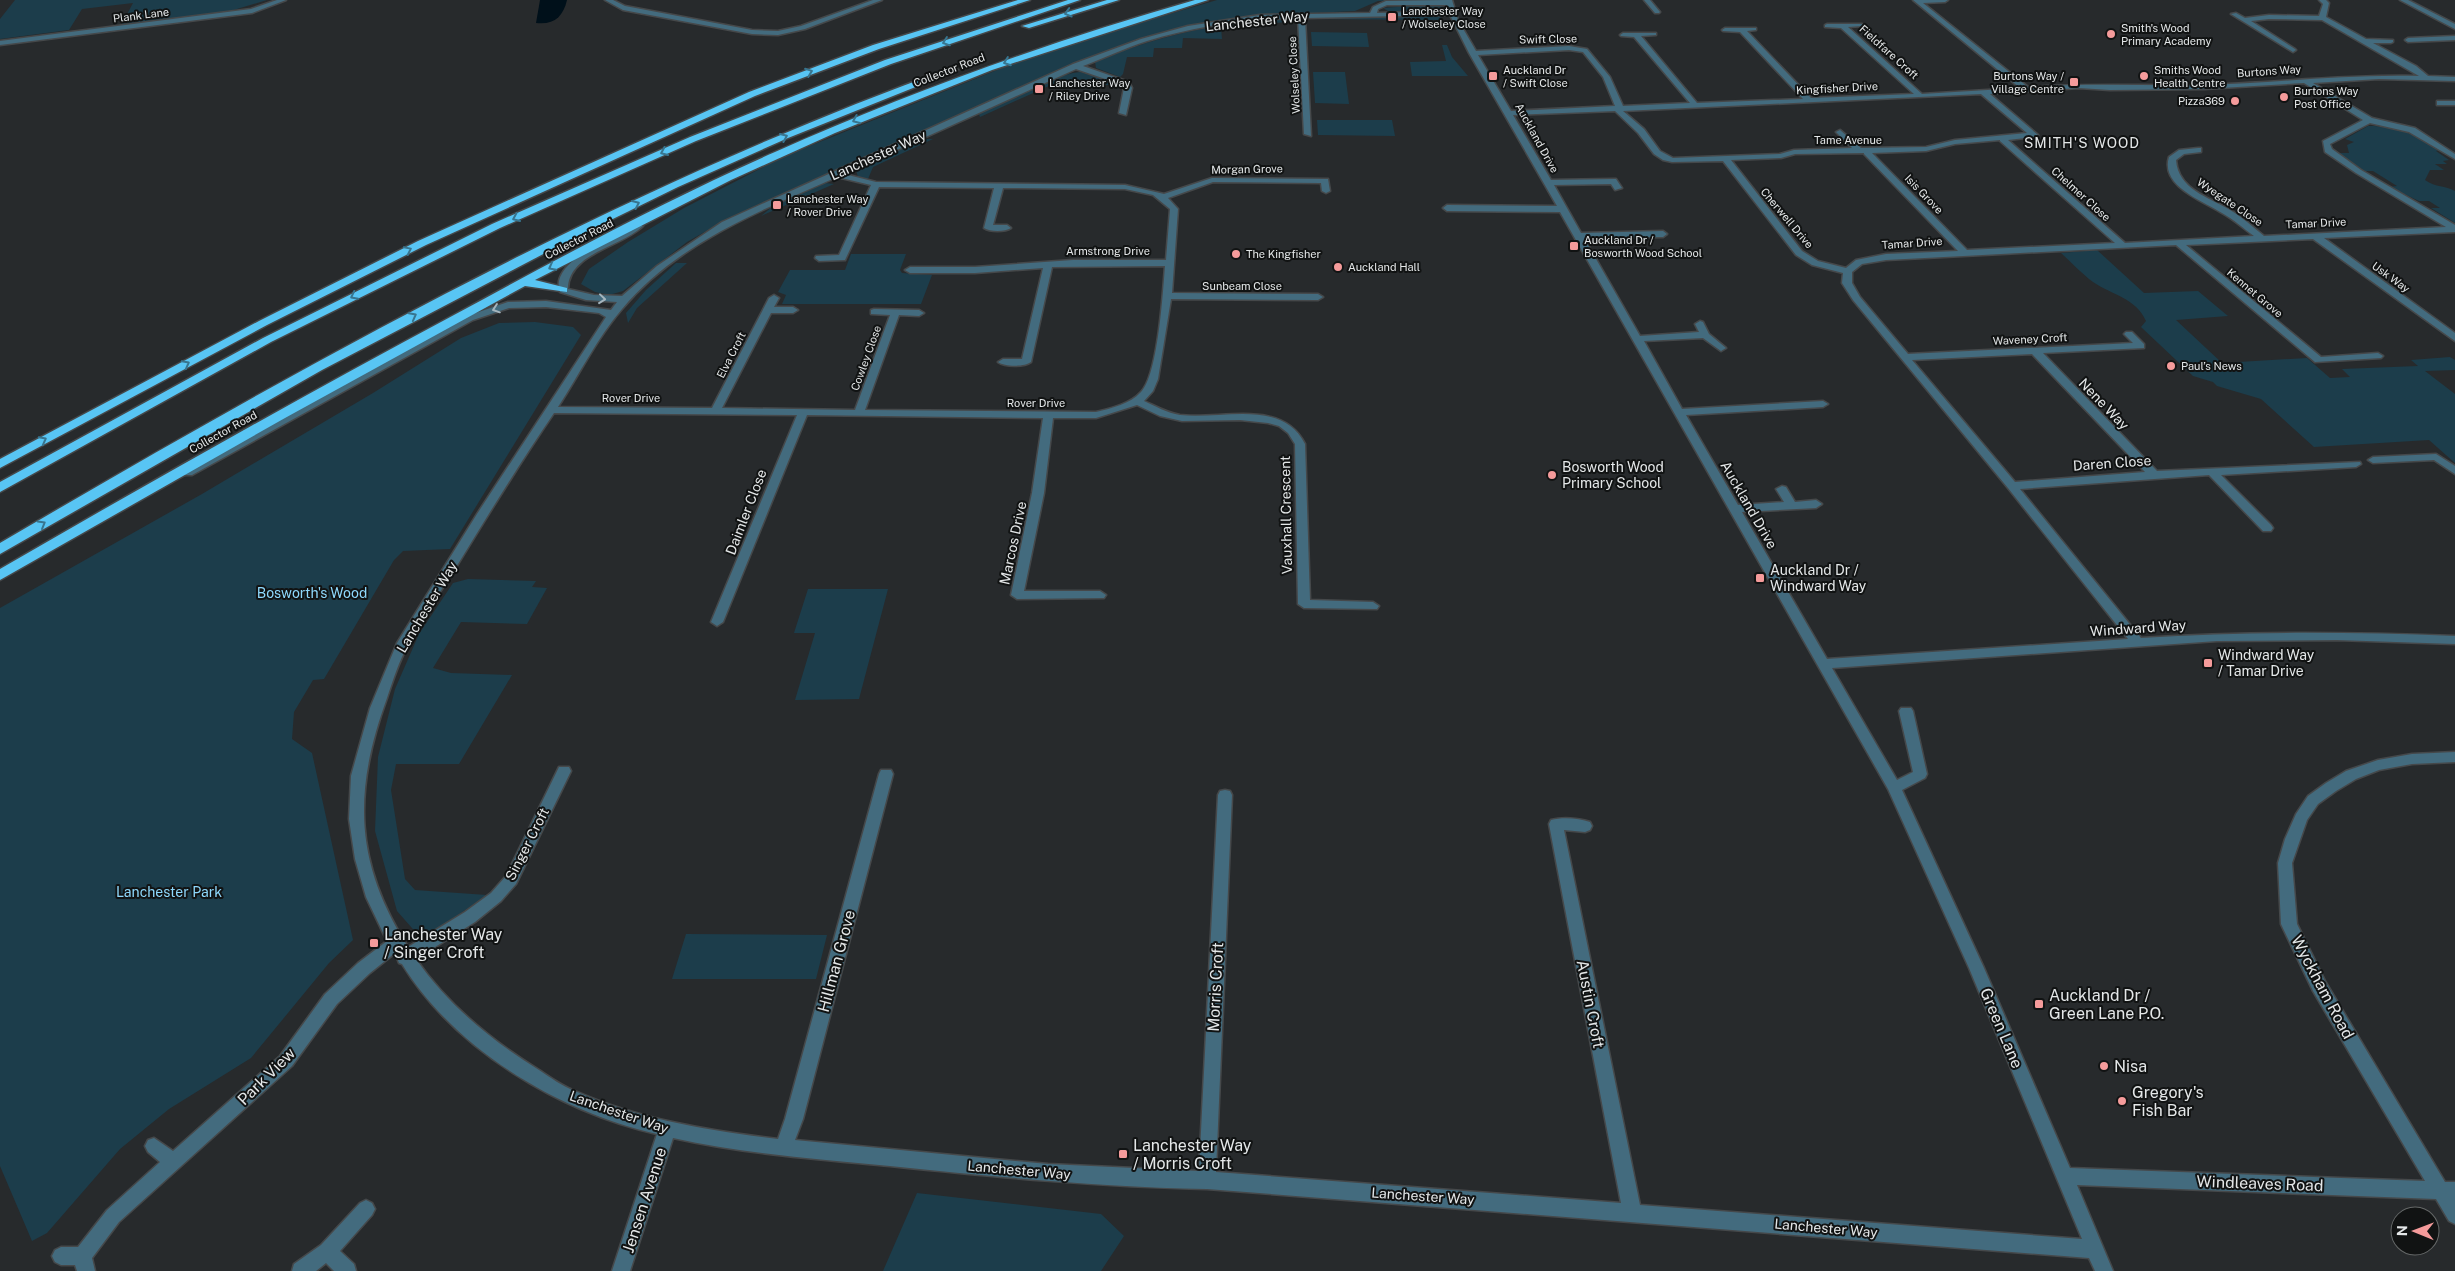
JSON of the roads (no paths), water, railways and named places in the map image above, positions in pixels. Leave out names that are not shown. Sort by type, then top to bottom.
[{"type":"highway","points":[[0,464],[357,275],[752,94],[876,47],[1026,0]]},
{"type":"highway","points":[[572,176],[770,96],[926,38],[1047,0]]},
{"type":"highway","points":[[0,488],[267,340],[496,226],[693,139],[888,62],[1076,0]]},
{"type":"highway","points":[[693,139],[1022,28],[1115,0]]},
{"type":"highway","name":"Collector Road","points":[[0,548],[262,398],[428,308],[625,209],[764,145],[933,78],[1103,20],[1176,0]]},
{"type":"highway","name":"Collector Road","points":[[0,576],[211,453],[523,282],[722,180],[787,150],[947,84],[1112,26],[1204,0]]},
{"type":"highway","points":[[262,398],[387,340],[479,292],[504,283],[523,282],[563,290]]},
{"type":"street","name":"Plank Lane","points":[[0,43],[252,11],[282,0]]},
{"type":"street","points":[[608,0],[623,8],[641,12],[752,32],[778,33],[803,28],[879,0]]},
{"type":"street","points":[[1647,0],[1657,12]]},
{"type":"street","points":[[1917,0],[1945,0]]},
{"type":"street","points":[[1917,0],[2026,89]]},
{"type":"street","points":[[2322,0],[2326,3],[2322,14],[2323,18]]},
{"type":"street","points":[[2403,0],[2455,27]]},
{"type":"street","points":[[1373,14],[1375,8],[1386,4],[1449,1]]},
{"type":"street","name":"Auckland Drive","points":[[1449,1],[1451,13],[1473,53],[1824,664]]},
{"type":"street","name":"Lanchester Way","points":[[1451,13],[1302,15],[1245,19],[1167,33],[1120,47],[725,224],[687,248],[626,299],[611,317],[550,410],[401,646],[372,721],[358,782],[356,818],[366,874],[400,951],[439,1002],[499,1054],[572,1099],[667,1130],[783,1148],[1132,1180],[1207,1180],[2095,1249]]},
{"type":"street","points":[[2234,14],[2293,50]]},
{"type":"street","name":"Wolseley Close","points":[[1302,15],[1308,134]]},
{"type":"street","points":[[2244,20],[2269,17],[2323,18],[2414,68],[2425,77]]},
{"type":"street","name":"Fieldfare Croft","points":[[1828,26],[1860,25]]},
{"type":"street","name":"Fieldfare Croft","points":[[1843,26],[1920,96]]},
{"type":"street","points":[[1725,30],[1754,29]]},
{"type":"street","points":[[1742,30],[1809,100]]},
{"type":"street","points":[[1623,35],[1654,34]]},
{"type":"street","points":[[1636,35],[1695,105]]},
{"type":"street","points":[[2408,40],[2455,38]]},
{"type":"street","points":[[2364,41],[2391,41]]},
{"type":"street","name":"Swift Close","points":[[1473,53],[1569,48],[1585,50],[1606,77],[1618,109]]},
{"type":"street","points":[[1076,66],[1126,84],[1128,88],[1123,113]]},
{"type":"street","name":"Burtons Way","points":[[2026,89],[2079,86],[2110,88],[2186,85],[2204,87],[2303,80],[2425,77],[2455,79]]},
{"type":"street","points":[[2303,80],[2369,120],[2412,130],[2454,163]]},
{"type":"street","name":"Kingfisher Drive","points":[[1508,113],[1920,96],[2026,89]]},
{"type":"street","name":"Tame Avenue","points":[[1618,109],[1640,131],[1661,157],[1672,160],[1781,156],[1794,152],[1863,152],[1930,149],[1955,142],[2034,135],[1983,92]]},
{"type":"street","points":[[2440,103],[2455,103]]},
{"type":"street","points":[[2369,120],[2326,143],[2328,150],[2377,184],[2430,212],[2455,229]]},
{"type":"street","name":"Isis Grove","points":[[1840,132],[1863,152],[1965,253]]},
{"type":"street","name":"Chelmer Close","points":[[2003,139],[2122,245]]},
{"type":"street","name":"Wyegate Close","points":[[2198,150],[2182,152],[2172,159],[2171,165],[2180,182],[2204,200],[2226,211],[2261,238]]},
{"type":"street","name":"Cherwell Drive","points":[[1724,157],[1799,254],[1815,263],[1848,271]]},
{"type":"street","points":[[834,174],[876,184],[1125,187],[1156,193],[1163,197]]},
{"type":"street","name":"Morgan Grove","points":[[1163,197],[1193,185],[1227,179],[1325,181],[1326,191]]},
{"type":"street","points":[[626,299],[605,300],[574,295],[563,290],[568,268],[576,261],[722,180]]},
{"type":"street","name":"Auckland Drive","points":[[1548,183],[1613,181],[1618,188]]},
{"type":"street","points":[[819,258],[842,258],[876,184]]},
{"type":"street","points":[[999,186],[988,228],[1007,228]]},
{"type":"street","name":"Rover Drive","points":[[550,410],[859,412],[1048,416],[1096,415],[1122,408],[1148,393],[1155,380],[1166,296],[1174,209],[1163,197]]},
{"type":"street","points":[[1447,208],[1564,209]]},
{"type":"street","name":"Tamar Drive","points":[[1848,271],[1859,262],[1869,259],[2455,229]]},
{"type":"street","points":[[1578,236],[1663,234]]},
{"type":"street","name":"Usk Way","points":[[2314,235],[2455,338]]},
{"type":"street","name":"Kennet Grove","points":[[2178,243],[2319,360],[2378,356]]},
{"type":"street","name":"Armstrong Drive","points":[[910,270],[944,271],[1048,264],[1169,263]]},
{"type":"street","name":"Armstrong Drive","points":[[1003,362],[1026,362],[1048,264]]},
{"type":"street","points":[[941,281],[944,271]]},
{"type":"street","points":[[1848,271],[1847,283],[1856,298],[2012,486],[2138,643]]},
{"type":"street","name":"Sunbeam Close","points":[[1166,296],[1318,297]]},
{"type":"street","name":"Elva Croft","points":[[716,411],[774,298]]},
{"type":"street","points":[[0,576],[470,318],[508,305],[546,304],[600,310],[607,312],[611,317]]},
{"type":"street","points":[[768,310],[793,310]]},
{"type":"street","name":"Cowley Close","points":[[874,312],[919,312]]},
{"type":"street","name":"Cowley Close","points":[[859,412],[896,312]]},
{"type":"street","points":[[1700,324],[1705,335],[1721,348]]},
{"type":"street","name":"Waveney Croft","points":[[1904,357],[2141,346],[2129,334]]},
{"type":"street","points":[[1636,339],[1705,335]]},
{"type":"street","name":"Nene Way","points":[[2035,351],[2154,475]]},
{"type":"street","name":"Vauxhall Crescent","points":[[1136,401],[1160,413],[1181,418],[1262,418],[1279,423],[1292,430],[1300,444],[1304,604],[1373,606]]},
{"type":"street","points":[[1678,412],[1823,404]]},
{"type":"street","name":"Daimler Close","points":[[717,622],[803,413]]},
{"type":"street","name":"Marcos Drive","points":[[1048,416],[1038,493],[1017,595],[1100,595]]},
{"type":"street","points":[[2373,460],[2436,457],[2455,471]]},
{"type":"street","name":"Daren Close","points":[[2012,486],[2154,475],[2356,464]]},
{"type":"street","points":[[2213,473],[2267,528]]},
{"type":"street","points":[[1782,489],[1791,506]]},
{"type":"street","points":[[1736,509],[1816,504]]},
{"type":"street","name":"Windward Way","points":[[1824,664],[2217,637],[2337,636],[2455,640]]},
{"type":"street","name":"Green Lane","points":[[1824,664],[1894,788],[1926,852],[2104,1271]]},
{"type":"street","points":[[1894,788],[1920,774],[1906,711]]},
{"type":"street","name":"Wyckham Road","points":[[2455,757],[2412,759],[2378,765],[2351,775],[2331,787],[2314,800],[2302,818],[2292,839],[2285,863],[2289,924],[2319,986],[2447,1190],[2455,1215]]},
{"type":"street","name":"Singer Croft","points":[[400,951],[470,917],[501,891],[511,880],[564,771]]},
{"type":"street","name":"Hillman Grove","points":[[783,1148],[794,1119],[886,774]]},
{"type":"street","name":"Morris Croft","points":[[1207,1180],[1225,795]]},
{"type":"street","name":"Austin Croft","points":[[1585,826],[1556,824],[1632,1212]]},
{"type":"street","name":"Park View","points":[[60,1256],[84,1263],[114,1216],[286,1061],[331,999],[364,968],[400,951]]},
{"type":"street","name":"Jensen Avenue","points":[[621,1271],[667,1130]]},
{"type":"street","points":[[154,1146],[174,1162]]},
{"type":"street","name":"Windleaves Road","points":[[2065,1176],[2447,1190]]},
{"type":"street","points":[[301,1271],[327,1251],[366,1209]]},
{"type":"street","points":[[327,1251],[347,1271]]},
{"type":"place","name":"Lanchester Way / Wolseley Close","points":[[1392,17]]},
{"type":"place","name":"Smith's Wood Primary Academy","points":[[2111,34]]},
{"type":"place","name":"Auckland Dr / Swift Close","points":[[1493,76]]},
{"type":"place","name":"Smiths Wood Health Centre","points":[[2144,76]]},
{"type":"place","name":"Burtons Way / Village Centre","points":[[2074,82]]},
{"type":"place","name":"Lanchester Way / Riley Drive","points":[[1039,89]]},
{"type":"place","name":"Burtons Way Post Office","points":[[2284,97]]},
{"type":"place","name":"Pizza369","points":[[2235,101]]},
{"type":"place","name":"Lanchester Way / Rover Drive","points":[[777,205]]},
{"type":"place","name":"Auckland Dr / Bosworth Wood School","points":[[1574,246]]},
{"type":"place","name":"The Kingfisher","points":[[1236,254]]},
{"type":"place","name":"Auckland Hall","points":[[1338,267]]},
{"type":"place","name":"Paul’s News","points":[[2171,366]]},
{"type":"place","name":"Bosworth Wood Primary School","points":[[1552,475]]},
{"type":"place","name":"Auckland Dr / Windward Way","points":[[1760,578]]},
{"type":"place","name":"Windward Way / Tamar Drive","points":[[2208,663]]},
{"type":"place","name":"Lanchester Way / Singer Croft","points":[[374,943]]},
{"type":"place","name":"Auckland Dr / Green Lane P.O.","points":[[2039,1004]]},
{"type":"place","name":"Nisa","points":[[2104,1066]]},
{"type":"place","name":"Gregory's Fish Bar","points":[[2122,1101]]},
{"type":"place","name":"Lanchester Way / Morris Croft","points":[[1123,1154]]},
{"type":"district","name":"SMITH'S WOOD","points":[[2082,143]]},
{"type":"park label","name":"Bosworth's Wood","points":[[312,593]]},
{"type":"park label","name":"Lanchester Park","points":[[169,892]]}]
